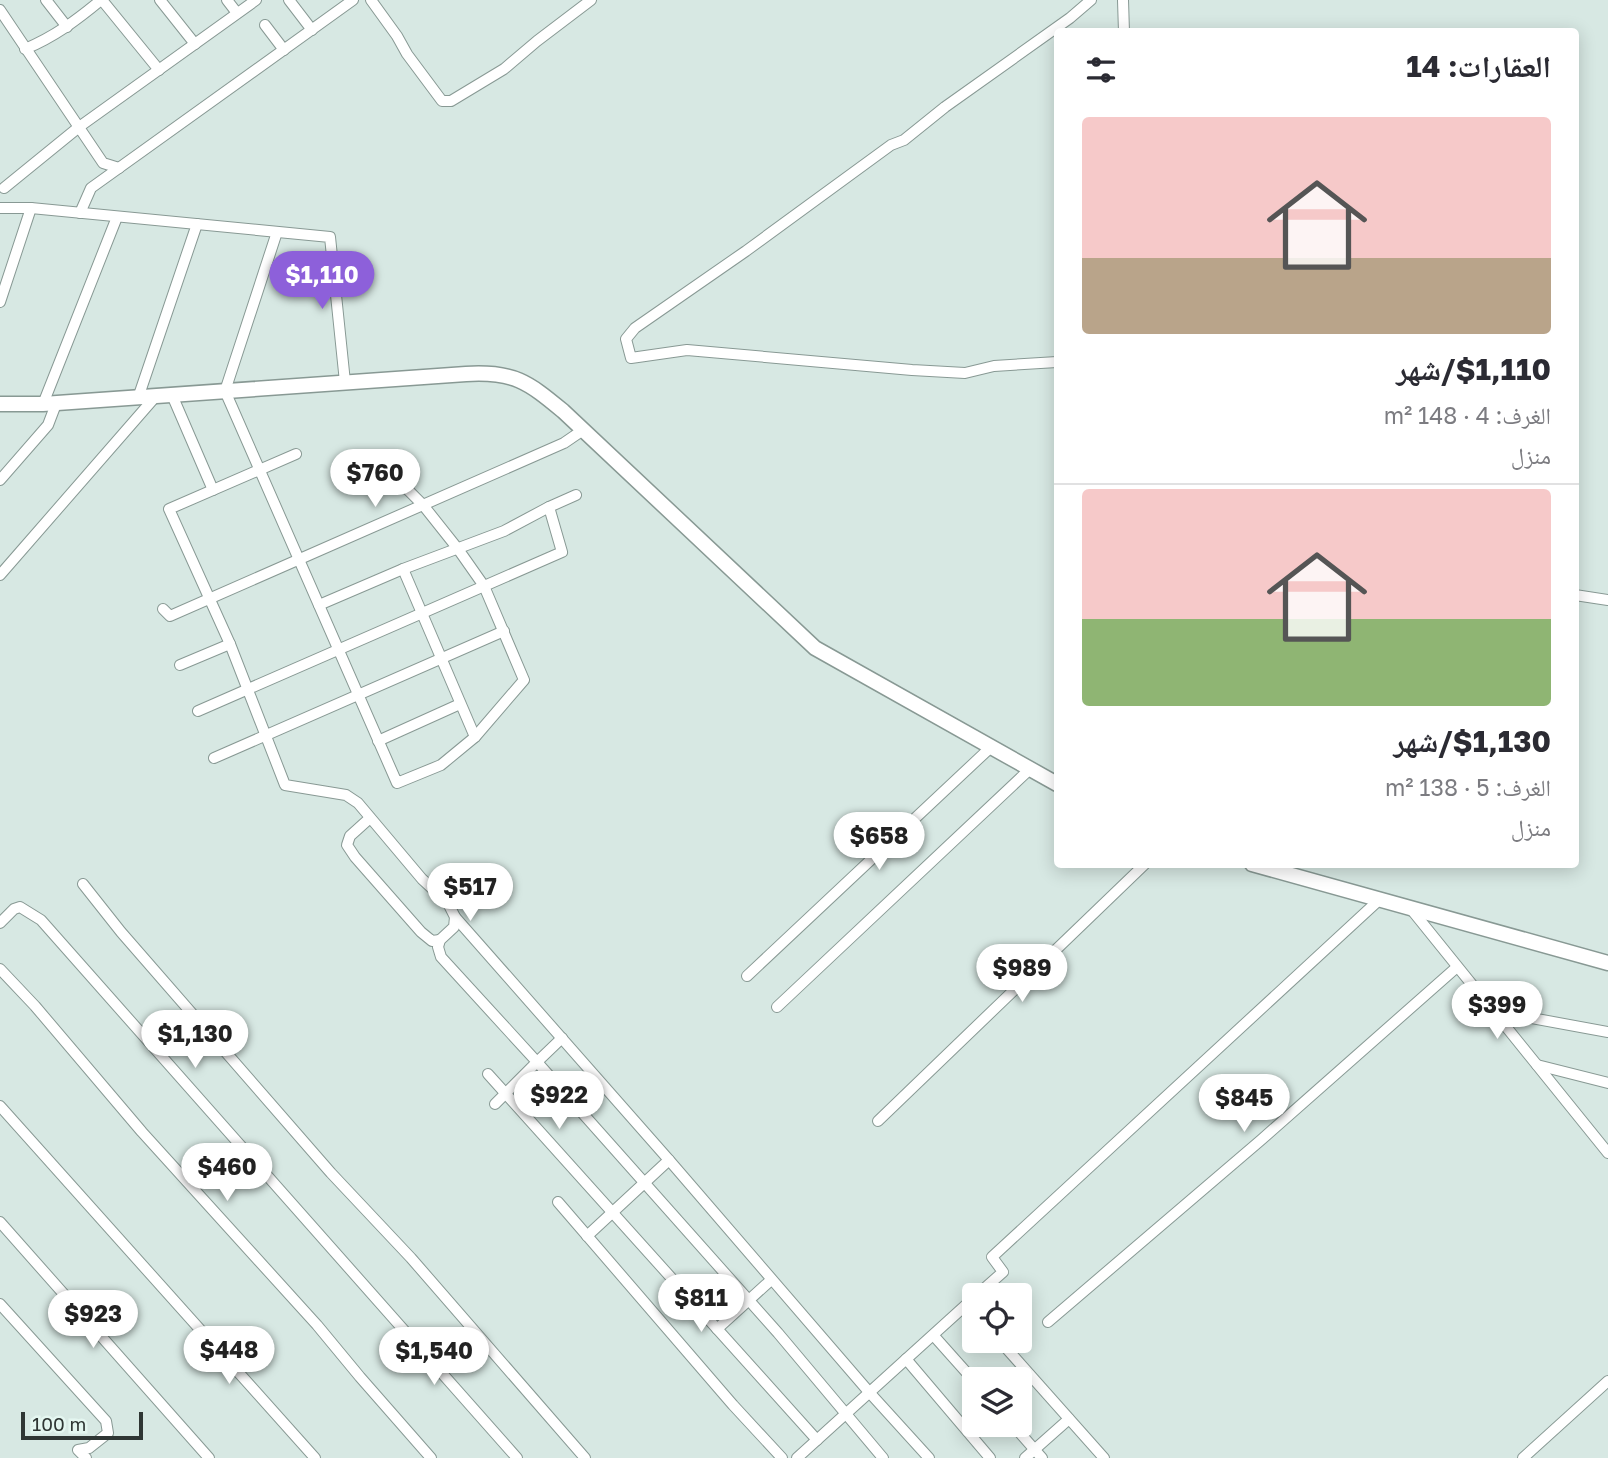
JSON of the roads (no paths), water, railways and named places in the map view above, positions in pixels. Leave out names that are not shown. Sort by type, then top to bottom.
[{"type":"main road","points":[[1,405],[50,404],[489,372],[510,376],[544,396],[583,430],[816,648],[1054,782]]},
{"type":"main road","points":[[1266,868],[1608,963]]},
{"type":"street","points":[[46,0],[67,27]]},
{"type":"street","points":[[25,49],[45,41],[102,0],[159,70]]},
{"type":"street","points":[[160,0],[195,44]]},
{"type":"street","points":[[227,0],[237,13]]},
{"type":"street","points":[[4,188],[79,127],[256,0]]},
{"type":"street","points":[[289,0],[312,30]]},
{"type":"street","points":[[80,213],[91,188],[354,0]]},
{"type":"street","points":[[371,0],[442,101],[451,101],[504,69],[591,0]]},
{"type":"street","points":[[1056,28],[1091,0]]},
{"type":"street","points":[[1123,0],[1124,28]]},
{"type":"street","points":[[0,10],[103,163],[119,168]]},
{"type":"street","points":[[265,25],[284,50]]},
{"type":"street","points":[[1054,29],[945,107],[904,140],[891,145],[635,328],[626,339],[631,358],[687,350],[965,373],[994,366],[1054,362]]},
{"type":"street","points":[[0,208],[32,208],[330,237],[345,382]]},
{"type":"street","points":[[0,302],[32,208]]},
{"type":"street","points":[[0,480],[48,425],[50,404],[117,217]]},
{"type":"street","points":[[138,398],[197,224]]},
{"type":"street","points":[[277,232],[225,391],[397,783],[441,765],[475,737],[524,680],[484,586],[423,505],[387,469]]},
{"type":"street","points":[[172,395],[213,490]]},
{"type":"street","points":[[0,575],[156,396]]},
{"type":"street","points":[[163,609],[170,616],[564,443],[583,430]]},
{"type":"street","points":[[296,454],[169,509],[229,644],[285,785],[346,795],[358,803],[422,879],[448,903],[456,917],[670,1160],[771,1280],[929,1458]]},
{"type":"street","points":[[319,605],[403,569],[504,531],[576,495]]},
{"type":"street","points":[[198,711],[562,552],[549,507]]},
{"type":"street","points":[[403,569],[475,737]]},
{"type":"street","points":[[1579,596],[1608,600]]},
{"type":"street","points":[[214,758],[504,631]]},
{"type":"street","points":[[180,665],[229,644]]},
{"type":"street","points":[[378,741],[460,704]]},
{"type":"street","points":[[747,976],[991,747]]},
{"type":"street","points":[[777,1007],[1030,769]]},
{"type":"street","points":[[370,818],[350,836],[348,845],[355,857],[421,932],[432,941],[440,940]]},
{"type":"street","points":[[878,1121],[1141,868]]},
{"type":"street","points":[[83,884],[121,933],[585,1458]]},
{"type":"street","points":[[991,1283],[1003,1272],[992,1257],[1379,900]]},
{"type":"street","points":[[0,923],[14,909],[20,908],[41,920],[517,1458]]},
{"type":"street","points":[[1411,909],[1608,1153]]},
{"type":"street","points":[[456,917],[454,928],[440,940],[438,947],[441,957],[748,1300],[883,1458]]},
{"type":"street","points":[[1048,1322],[1261,1140],[1457,967]]},
{"type":"street","points":[[0,969],[142,1132],[317,1325],[431,1458]]},
{"type":"street","points":[[1493,1011],[1608,1032]]},
{"type":"street","points":[[495,1104],[562,1038]]},
{"type":"street","points":[[1536,1065],[1608,1083]]},
{"type":"street","points":[[488,1074],[817,1440]]},
{"type":"street","points":[[0,1106],[315,1458]]},
{"type":"street","points":[[587,1236],[670,1160]]},
{"type":"street","points":[[558,1202],[782,1458]]},
{"type":"street","points":[[0,1222],[209,1458]]},
{"type":"street","points":[[717,1329],[771,1280]]},
{"type":"street","points":[[0,1304],[106,1421],[108,1433],[89,1448],[79,1450],[86,1458]]},
{"type":"street","points":[[797,1458],[962,1309]]},
{"type":"street","points":[[934,1336],[962,1367]]},
{"type":"street","points":[[1011,1353],[1104,1458]]},
{"type":"street","points":[[906,1359],[990,1458]]},
{"type":"street","points":[[1523,1458],[1608,1381]]},
{"type":"street","points":[[1025,1458],[1038,1454],[1069,1419]]},
{"type":"street","points":[[1023,1437],[1038,1454]]}]
